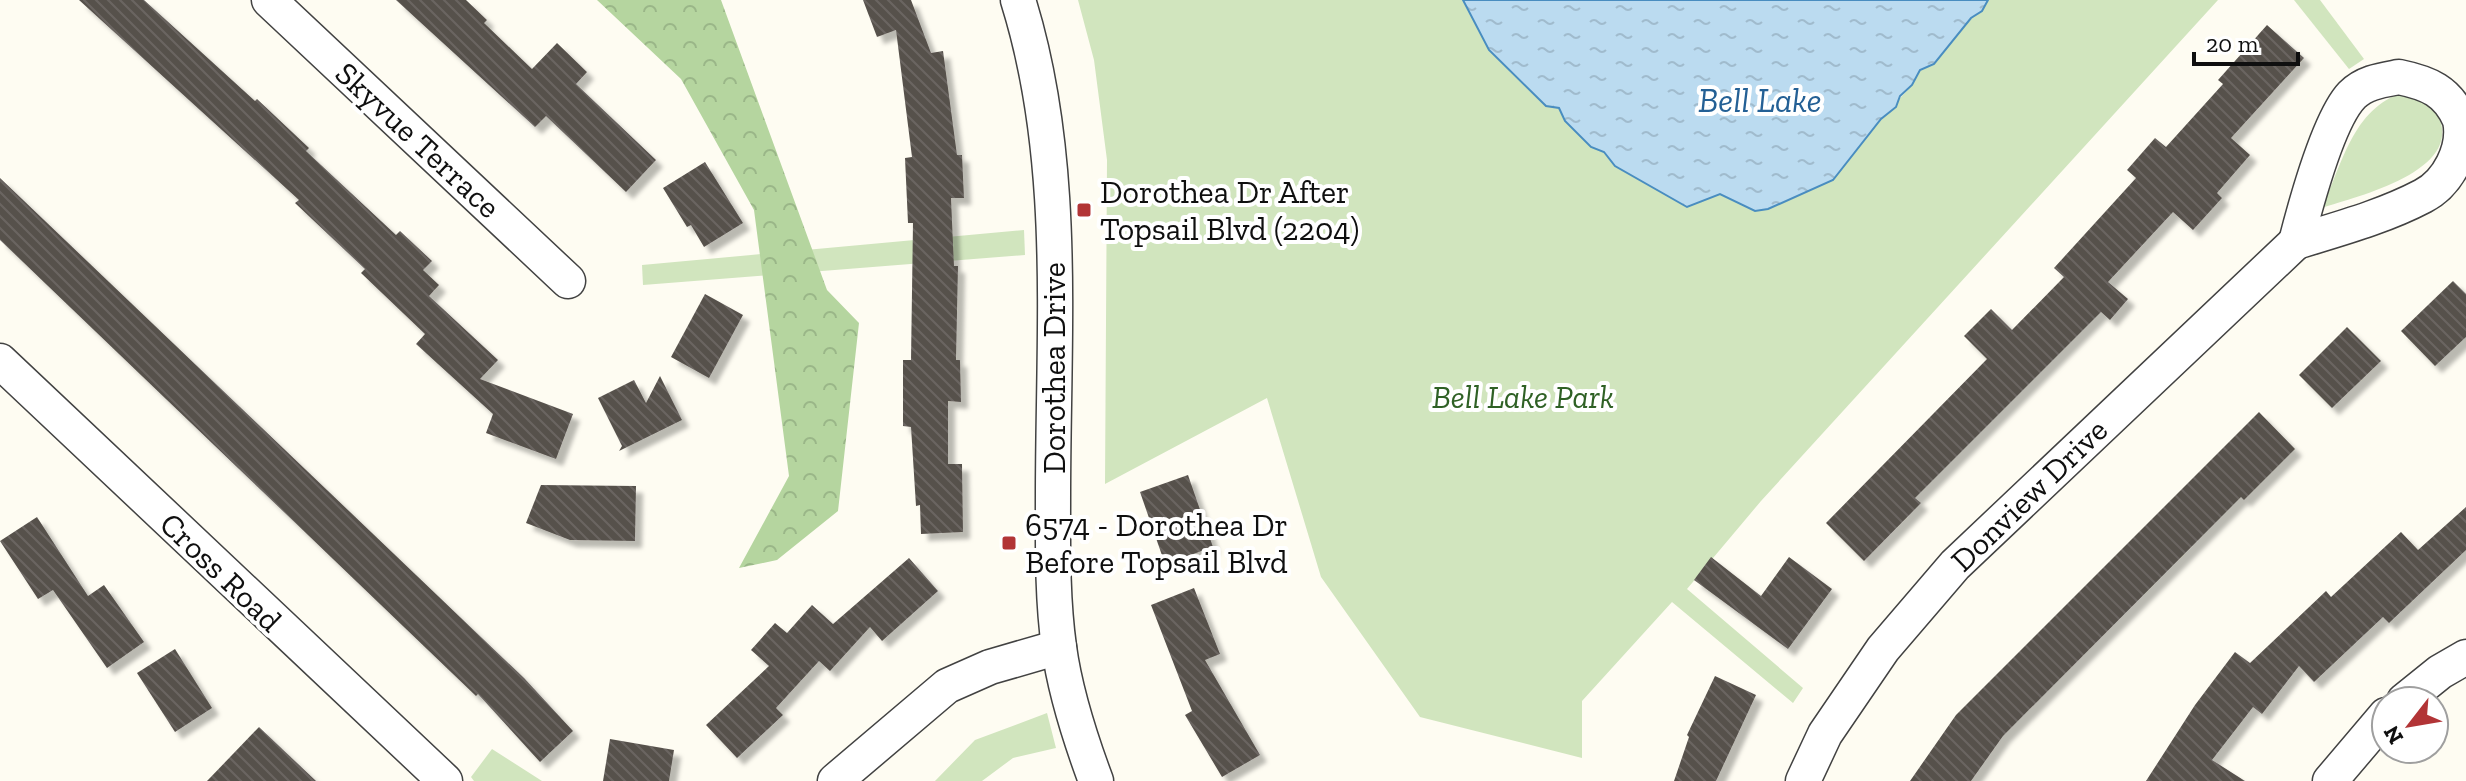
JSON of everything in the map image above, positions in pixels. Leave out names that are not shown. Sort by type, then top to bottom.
[{"type":"street","name":"Skyvue Terrace","points":[[269,0],[568,281]]},
{"type":"street","name":"Dorothea Drive","points":[[1018,0],[1035,64],[1049,148],[1054,242],[1053,566],[1059,647],[1078,728],[1096,781]]},
{"type":"street","name":"Donview Drive","points":[[1803,781],[1825,734],[1883,649],[1955,565],[2296,242],[2425,196],[2445,180],[2464,141],[2452,102],[2442,92],[2423,82],[2399,77],[2372,82],[2352,95],[2335,123],[2307,199],[2296,242]]},
{"type":"street","name":"Cross Road","points":[[0,361],[445,781]]},
{"type":"street","points":[[835,781],[947,686],[990,667],[1059,647]]},
{"type":"street","points":[[2424,685],[2466,657]]},
{"type":"street","points":[[2330,781],[2370,734]]},
{"type":"green space","points":[[597,0],[721,0],[827,290],[859,323],[838,511],[777,560],[739,568],[789,476],[754,210],[681,79]]},
{"type":"green space","name":"Bell Lake Park","points":[[1078,0],[1478,0],[1556,106],[1687,207],[1720,194],[1755,211],[1769,209],[1833,180],[1912,85],[1920,70],[1934,64],[1971,18],[1982,11],[1988,0],[2218,0],[1761,501],[1687,589],[1803,688],[1793,703],[1672,602],[1582,701],[1582,758],[1420,717],[1321,577],[1267,398],[1105,484],[1107,160],[1094,60]]},
{"type":"green space","points":[[2294,0],[2320,0],[2364,59],[2349,69]]},
{"type":"green space","points":[[2410,91],[2438,115],[2442,135],[2436,151],[2423,166],[2404,178],[2322,208],[2344,154],[2363,121],[2391,98]]},
{"type":"green space","points":[[1024,230],[1025,255],[643,285],[642,265]]},
{"type":"green space","points":[[1047,713],[1056,748],[1013,758],[982,781],[935,781],[975,740]]},
{"type":"green space","points":[[492,749],[542,781],[474,781],[471,777]]},
{"type":"water","name":"Bell Lake","points":[[1463,0],[1988,0],[1982,11],[1971,18],[1934,64],[1920,70],[1912,85],[1900,96],[1896,107],[1881,119],[1833,180],[1768,209],[1755,211],[1720,194],[1687,207],[1615,166],[1604,152],[1591,147],[1565,121],[1559,108],[1546,106],[1489,50]]},
{"type":"building","points":[[79,0],[144,0],[255,101],[257,99],[309,148],[306,151],[396,235],[400,231],[432,261],[423,270],[439,285],[429,296],[498,360],[480,379],[573,414],[556,459],[486,433],[493,414],[416,344],[425,334],[361,273],[365,269],[295,203],[299,200]]},
{"type":"building","points":[[396,0],[466,0],[487,20],[484,23],[532,69],[557,43],[587,72],[576,84],[656,160],[626,192],[546,116],[535,127]]},
{"type":"building","points":[[863,0],[911,0],[931,53],[943,51],[957,155],[962,155],[964,198],[951,198],[954,266],[958,266],[956,360],[960,360],[961,402],[948,401],[948,464],[962,464],[963,532],[921,534],[911,427],[903,426],[903,360],[911,360],[913,223],[908,223],[905,158],[912,157],[896,30],[877,37]]},
{"type":"building","points":[[2267,25],[2304,58],[2231,138],[2250,155],[2217,193],[2222,198],[2193,230],[2173,212],[2108,282],[2128,299],[2110,320],[2101,312],[1915,498],[1921,503],[1864,561],[1826,523],[1987,359],[1964,336],[1991,309],[2012,330],[2064,277],[2054,268],[2136,178],[2127,170],[2155,138],[2166,147],[2223,84],[2218,80]]},
{"type":"building","points":[[705,162],[743,223],[704,247],[691,225],[687,227],[663,188]]},
{"type":"building","points":[[0,178],[524,678],[573,731],[540,762],[478,694],[476,696],[0,240]]},
{"type":"building","points":[[2453,281],[2466,294],[2466,337],[2435,366],[2401,331]]},
{"type":"building","points":[[705,294],[743,315],[709,378],[671,357]]},
{"type":"building","points":[[2347,327],[2381,361],[2332,408],[2299,375]]},
{"type":"building","points":[[660,376],[682,420],[619,451],[622,446],[598,398],[634,380],[646,403]]},
{"type":"building","points":[[2259,412],[2295,449],[2244,500],[2241,497],[2003,736],[1971,781],[1910,781],[1956,715]]},
{"type":"building","points":[[1188,475],[1213,547],[1165,564],[1140,492]]},
{"type":"building","points":[[541,485],[636,486],[635,541],[570,540],[526,523]]},
{"type":"building","points":[[2466,507],[2466,550],[2389,623],[2383,617],[2314,682],[2299,666],[2262,714],[2253,707],[2212,760],[2245,781],[2146,781],[2195,705],[2235,652],[2250,663],[2326,591],[2331,597],[2401,532],[2418,550]]},
{"type":"building","points":[[37,517],[88,596],[104,585],[144,642],[107,668],[53,590],[38,599],[0,541]]},
{"type":"building","points":[[1711,557],[1761,596],[1789,557],[1832,589],[1788,649],[1694,580]]},
{"type":"building","points":[[909,558],[938,591],[882,641],[870,627],[830,671],[819,661],[776,708],[783,715],[737,758],[706,725],[769,666],[751,650],[775,623],[787,633],[812,605],[833,624]]},
{"type":"building","points":[[1194,588],[1220,654],[1205,660],[1260,755],[1222,777],[1185,715],[1192,711],[1151,605]]},
{"type":"building","points":[[175,649],[212,708],[175,732],[137,673]]},
{"type":"building","points":[[1715,676],[1756,695],[1716,781],[1674,781],[1689,737],[1687,735]]},
{"type":"building","points":[[259,727],[316,781],[207,781]]},
{"type":"building","points":[[610,739],[674,750],[669,781],[603,781]]},
{"type":"place","name":"Dorothea Dr After Topsail Blvd (2204)","points":[[1084,210]]},
{"type":"place","name":"6574 - Dorothea Dr Before Topsail Blvd","points":[[1009,543]]}]
